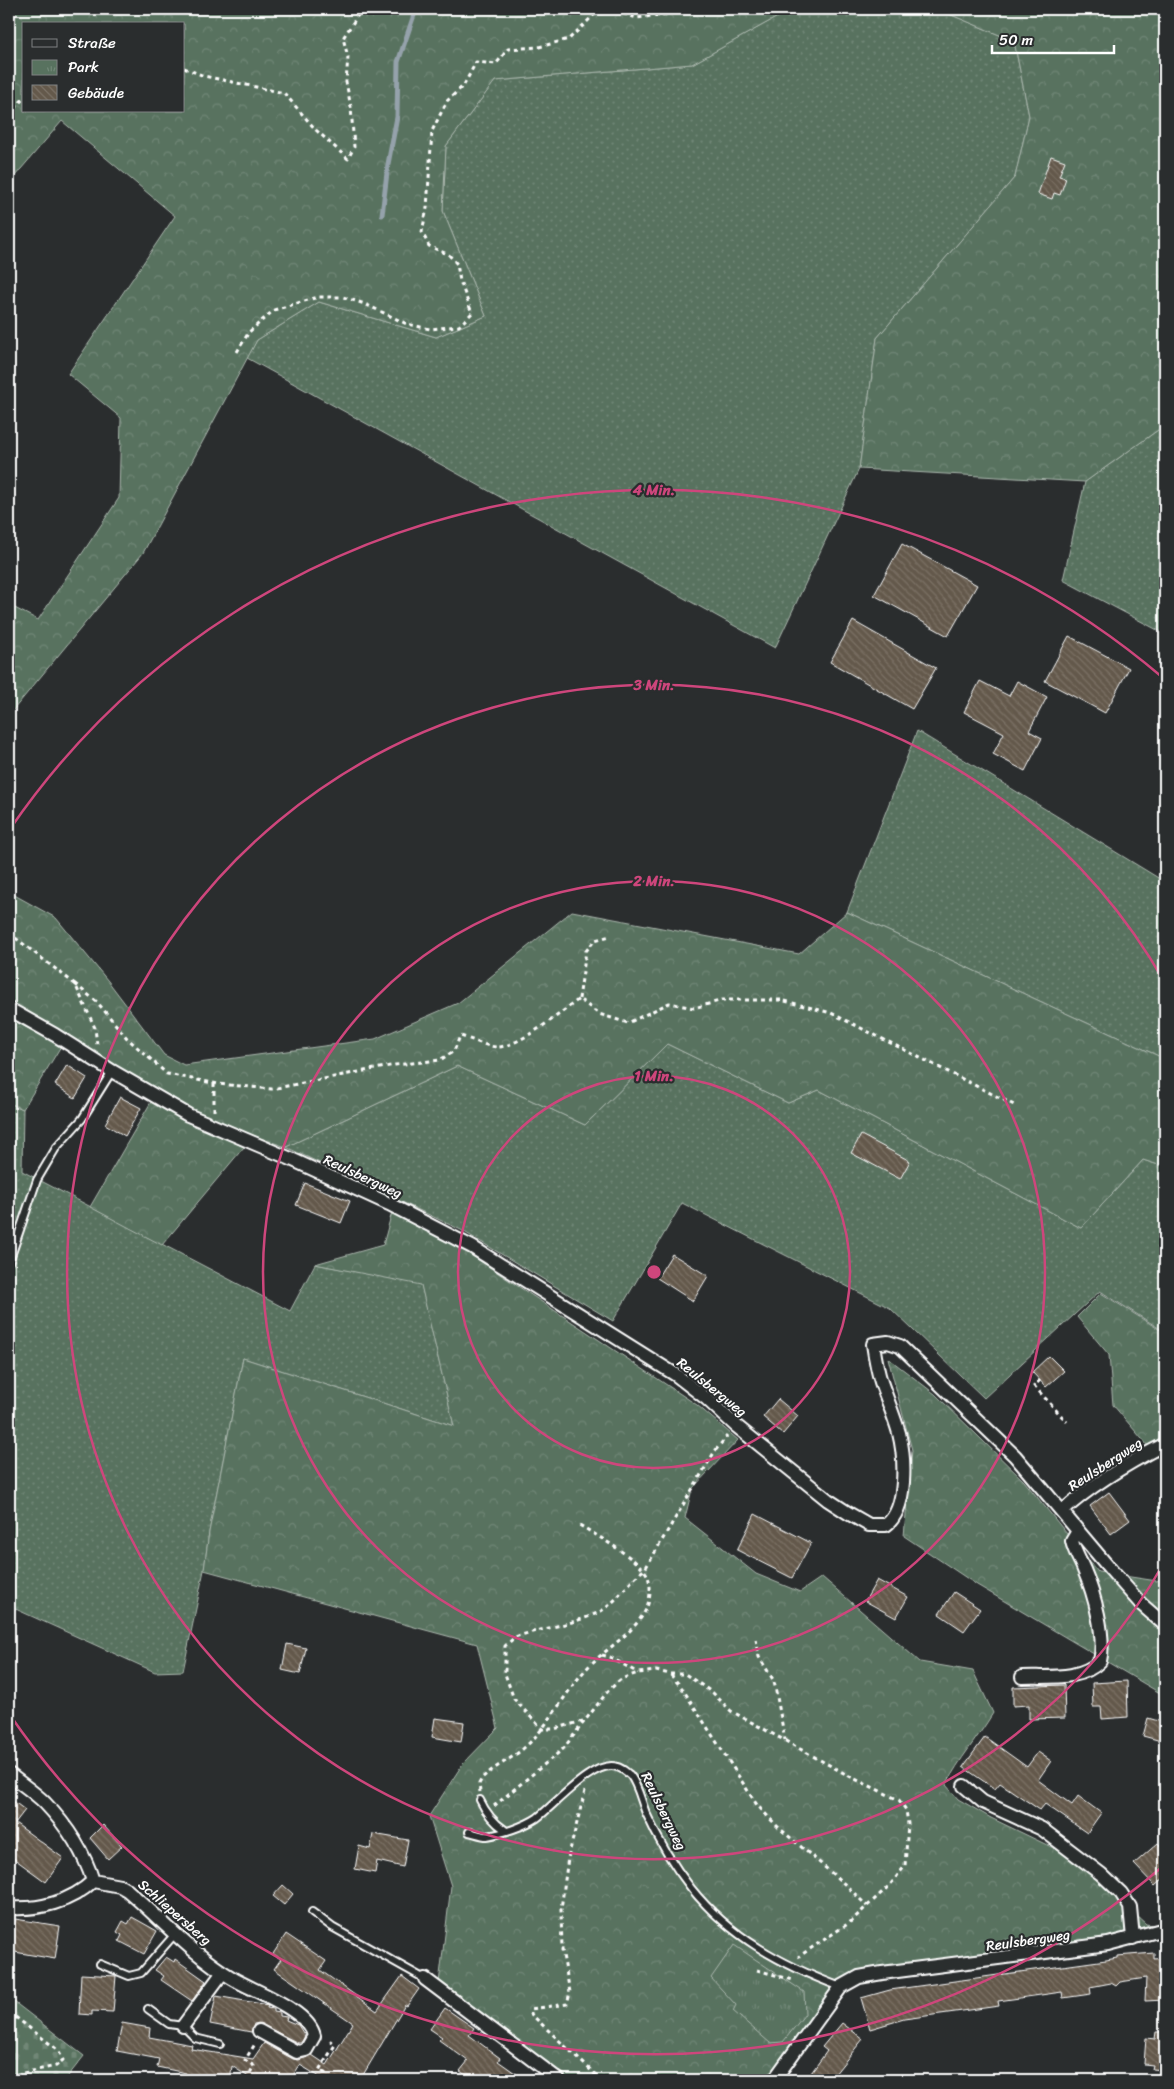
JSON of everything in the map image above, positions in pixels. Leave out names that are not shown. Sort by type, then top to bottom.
[{"type":"street","name":"Reulsbergweg","points":[[9,1009],[55,1034],[112,1071],[188,1115],[389,1204],[472,1247],[676,1375],[828,1500],[869,1525],[886,1525],[891,1522],[898,1507],[902,1475],[900,1436],[881,1381],[873,1344],[888,1342],[900,1346],[960,1401],[1015,1456],[1063,1511],[1078,1532],[1142,1604],[1165,1626]]},
{"type":"street","name":"Reulsbergweg","points":[[1063,1511],[1123,1468],[1165,1444]]},
{"type":"street","points":[[1022,1677],[1072,1675],[1085,1671],[1100,1661],[1102,1639],[1096,1608],[1072,1541],[1078,1532]]},
{"type":"street","points":[[9,1774],[45,1803],[78,1845],[87,1862],[93,1881],[70,1898],[43,1906],[9,1908]]},
{"type":"street","points":[[964,1786],[983,1802],[1042,1829],[1101,1874],[1121,1893],[1130,1908],[1133,1938]]},
{"type":"street","name":"Schliepersberg","points":[[93,1881],[120,1886],[127,1890],[175,1934],[232,1979],[266,1994],[310,2024]]},
{"type":"street","name":"Reulsbergweg","points":[[774,2080],[840,1987],[859,1977],[1108,1944],[1165,1929]]},
{"type":"street","points":[[184,2026],[223,1972]]},
{"type":"street","points":[[425,1979],[559,2080]]},
{"type":"street","points":[[259,2031],[293,2050],[301,2052],[306,2050],[313,2041],[314,2036],[310,2024]]},
{"type":"lane","points":[[9,1262],[38,1180],[56,1148],[82,1119],[112,1071]]},
{"type":"lane","name":"Reulsbergweg","points":[[469,1832],[486,1836],[521,1827],[536,1818],[585,1776],[606,1766],[615,1766],[629,1775],[667,1855],[691,1888],[729,1929],[757,1948],[787,1964],[840,1987]]},
{"type":"lane","points":[[480,1800],[486,1813],[497,1825],[506,1830]]},
{"type":"lane","points":[[312,1912],[332,1927],[425,1979]]},
{"type":"lane","points":[[100,1964],[129,1976],[141,1973],[175,1934]]},
{"type":"lane","points":[[148,2009],[169,2024],[184,2026],[195,2038],[220,2044]]},
{"type":"path","points":[[185,68],[204,76],[284,93],[316,130],[348,159],[354,147],[351,107],[346,82],[348,57],[343,38],[360,12],[370,9]]},
{"type":"path","points":[[237,352],[249,332],[274,310],[318,297],[343,297],[414,325],[430,329],[459,326],[472,313],[460,281],[457,264],[449,255],[429,246],[422,232],[426,208],[432,131],[447,101],[464,85],[476,62],[496,64],[508,49],[539,47],[569,39],[595,14],[616,10],[637,18],[691,9]]},
{"type":"path","points":[[9,114],[22,100]]},
{"type":"path","points":[[9,933],[97,1002],[126,1038],[167,1074],[214,1083],[272,1089],[395,1065],[440,1060],[454,1051],[460,1036],[496,1047],[504,1046],[542,1026],[580,999],[586,951],[595,940],[610,936]]},
{"type":"path","points":[[75,984],[94,1028],[99,1063]]},
{"type":"path","points":[[580,999],[599,1014],[628,1022],[669,1003],[694,1008],[724,1000],[781,1000],[831,1013],[1016,1106]]},
{"type":"path","points":[[214,1083],[215,1127]]},
{"type":"path","points":[[1040,1380],[1034,1386],[1067,1422]]},
{"type":"path","points":[[583,1721],[554,1729],[542,1729],[514,1699],[504,1674],[506,1646],[515,1637],[601,1611],[615,1601],[633,1578],[645,1569],[715,1451],[736,1425]]},
{"type":"path","points":[[480,1800],[479,1784],[482,1778],[513,1757],[542,1729],[579,1679],[601,1655],[631,1630],[644,1613],[650,1599],[651,1585],[645,1569],[607,1541],[576,1523]]},
{"type":"path","points":[[756,1639],[759,1656],[774,1681],[785,1741]]},
{"type":"path","points":[[601,1655],[610,1657],[638,1673]]},
{"type":"path","points":[[486,1813],[501,1798],[563,1749],[583,1721],[621,1678],[638,1673],[656,1671],[670,1674],[686,1674],[713,1693],[731,1711],[851,1777],[899,1800],[906,1810],[908,1824],[905,1866],[890,1886],[849,1923],[787,1964]]},
{"type":"path","points":[[670,1674],[691,1702],[757,1805],[778,1827],[849,1888],[867,1906]]},
{"type":"path","points":[[585,1776],[586,1787],[570,1850],[561,1909],[562,1950],[570,1992],[567,2004],[531,2009],[531,2014],[601,2080]]},
{"type":"path","points":[[9,2012],[59,2051],[63,2060],[56,2066],[9,2076]]},
{"type":"path","points":[[310,2024],[336,2045],[319,2070],[326,2073],[320,2080]]},
{"type":"path","points":[[246,2080],[254,2066],[245,2060],[255,2045],[259,2031]]},
{"type":"green space","points":[[9,9],[792,9],[692,64],[495,81],[446,146],[443,211],[486,316],[436,337],[319,302],[257,340],[143,553],[9,715],[9,605],[38,620],[119,498],[121,418],[68,374],[175,216],[62,121],[9,183]]},
{"type":"green space","points":[[792,9],[937,9],[1014,41],[1029,116],[1015,177],[877,338],[859,469],[775,648],[247,358],[257,340],[319,302],[436,337],[486,316],[443,211],[446,146],[495,81],[692,64]]},
{"type":"green space","points":[[937,9],[1165,9],[1165,425],[1085,482],[859,469],[877,338],[1015,177],[1029,116],[1014,41]]},
{"type":"green space","points":[[1165,425],[1165,634],[1063,580],[1085,482]]},
{"type":"green space","points":[[917,731],[1160,879],[1165,872],[1165,1059],[847,912]]},
{"type":"green space","points":[[9,892],[56,918],[108,981],[164,1055],[184,1065],[375,1039],[458,1003],[572,911],[799,954],[847,912],[1165,1059],[1165,1167],[1143,1160],[1081,1228],[819,1090],[788,1103],[667,1044],[585,1125],[457,1066],[286,1147],[200,1117],[9,1003]]},
{"type":"green space","points":[[9,1018],[61,1046],[23,1109],[9,1103]]},
{"type":"green space","points":[[667,1044],[788,1103],[819,1090],[1081,1228],[1143,1160],[1165,1167],[1165,1332],[1100,1291],[984,1398],[890,1308],[682,1203],[613,1321],[461,1230],[286,1147],[457,1066],[585,1125]]},
{"type":"green space","points":[[151,1102],[244,1147],[162,1245],[90,1207]]},
{"type":"green space","points":[[9,1103],[23,1109],[22,1171],[290,1311],[315,1264],[421,1284],[454,1426],[243,1358],[209,1532],[204,1570],[183,1671],[155,1672],[9,1606]]},
{"type":"green space","points":[[392,1212],[468,1253],[697,1405],[738,1440],[692,1489],[685,1518],[756,1574],[800,1592],[822,1577],[920,1662],[973,1671],[993,1713],[946,1785],[958,1799],[991,1818],[1070,1856],[1146,1924],[1165,1927],[1158,1932],[859,1975],[773,2080],[560,2080],[439,1983],[451,1886],[429,1816],[462,1765],[498,1728],[477,1644],[204,1570],[209,1532],[243,1358],[454,1426],[421,1285],[315,1264],[383,1245]]},
{"type":"green space","points":[[1101,1293],[1165,1333],[1165,1466],[1113,1405],[1109,1355],[1077,1317]]},
{"type":"green space","points":[[888,1358],[935,1394],[1024,1481],[1098,1572],[1157,1581],[1165,1576],[1165,1696],[977,1585],[904,1536],[912,1450]]},
{"type":"green space","points":[[734,1945],[804,1992],[805,2014],[783,2042],[770,2043],[733,2011],[736,2005],[711,1978]]},
{"type":"green space","points":[[9,1998],[84,2056],[65,2080],[9,2080]]},
{"type":"building","points":[[1051,156],[1065,161],[1059,176],[1066,178],[1060,195],[1054,193],[1052,199],[1038,194]]},
{"type":"building","points":[[902,544],[977,585],[948,636],[874,595]]},
{"type":"building","points":[[853,621],[936,668],[912,709],[830,662]]},
{"type":"building","points":[[1069,636],[1129,668],[1105,713],[1045,681]]},
{"type":"building","points":[[980,681],[1009,696],[1017,681],[1047,697],[1029,731],[1042,738],[1025,771],[993,754],[1004,733],[964,712]]},
{"type":"building","points":[[67,1065],[87,1078],[75,1098],[55,1085]]},
{"type":"building","points":[[120,1097],[141,1108],[125,1136],[105,1124]]},
{"type":"building","points":[[861,1135],[910,1161],[900,1179],[851,1153]]},
{"type":"building","points":[[305,1183],[350,1201],[341,1223],[296,1205]]},
{"type":"building","points":[[672,1254],[708,1276],[693,1301],[657,1278]]},
{"type":"building","points":[[1049,1356],[1064,1371],[1046,1387],[1032,1372]]},
{"type":"building","points":[[778,1399],[798,1416],[783,1434],[763,1417]]},
{"type":"building","points":[[1109,1492],[1130,1520],[1111,1534],[1090,1506]]},
{"type":"building","points":[[755,1514],[811,1543],[792,1578],[737,1550]]},
{"type":"building","points":[[877,1580],[908,1597],[896,1618],[865,1601]]},
{"type":"building","points":[[954,1592],[980,1609],[964,1631],[939,1614]]},
{"type":"building","points":[[287,1644],[306,1648],[300,1674],[282,1670]]},
{"type":"building","points":[[1127,1681],[1128,1717],[1102,1719],[1101,1707],[1093,1707],[1092,1683]]},
{"type":"building","points":[[1064,1685],[1065,1718],[1029,1719],[1029,1705],[1013,1706],[1013,1687]]},
{"type":"building","points":[[435,1718],[464,1722],[461,1742],[432,1737]]},
{"type":"building","points":[[1148,1718],[1165,1723],[1165,1742],[1143,1736]]},
{"type":"building","points":[[985,1737],[1027,1767],[1038,1752],[1051,1761],[1038,1780],[1072,1805],[1078,1796],[1101,1813],[1087,1833],[1045,1804],[1040,1810],[1000,1783],[995,1789],[963,1767]]},
{"type":"building","points":[[9,1798],[25,1810],[15,1823],[63,1858],[46,1882],[9,1855]]},
{"type":"building","points":[[103,1825],[122,1846],[108,1859],[90,1838]]},
{"type":"building","points":[[373,1834],[408,1840],[403,1867],[377,1861],[375,1873],[355,1869],[359,1846],[370,1849]]},
{"type":"building","points":[[1158,1843],[1165,1852],[1165,1877],[1155,1886],[1134,1864]]},
{"type":"building","points":[[283,1885],[293,1894],[284,1905],[273,1896]]},
{"type":"building","points":[[132,1917],[157,1931],[144,1954],[119,1941],[122,1935],[117,1932],[123,1921],[128,1924]]},
{"type":"building","points":[[15,1919],[60,1926],[55,1959],[9,1951],[9,1927],[14,1928]]},
{"type":"building","points":[[286,1934],[326,1961],[320,1970],[377,2011],[402,1976],[419,1989],[407,2006],[405,2005],[360,2080],[325,2080],[300,2065],[290,2080],[253,2080],[232,2066],[230,2080],[206,2080],[186,2076],[186,2073],[157,2067],[159,2059],[117,2051],[122,2023],[150,2028],[149,2037],[192,2045],[191,2049],[253,2059],[264,2043],[293,2059],[299,2060],[312,2055],[327,2065],[353,2023],[274,1969],[281,1959],[273,1954]]},
{"type":"building","points":[[1154,1953],[1154,1959],[1165,1958],[1165,2000],[1145,2001],[1146,1978],[1120,1982],[1116,1986],[1111,1983],[1090,1987],[1091,1994],[1063,1998],[1062,1992],[998,2001],[999,2006],[904,2019],[870,2029],[861,1998],[890,1990],[1106,1960],[1117,1958],[1117,1956]]},
{"type":"building","points":[[166,1957],[174,1962],[175,1959],[206,1981],[192,2001],[161,1980],[164,1976],[155,1970]]},
{"type":"building","points":[[81,1974],[116,1976],[113,2012],[92,2011],[92,2015],[79,2014]]},
{"type":"building","points":[[216,1996],[268,2005],[267,2008],[274,2009],[274,2012],[280,2013],[280,2016],[287,2017],[286,2020],[298,2025],[305,2036],[301,2043],[298,2043],[259,2023],[254,2024],[251,2032],[210,2024]]},
{"type":"building","points":[[445,2008],[474,2028],[469,2035],[500,2058],[498,2061],[525,2080],[473,2080],[460,2071],[468,2061],[439,2040],[442,2037],[430,2029]]},
{"type":"building","points":[[842,2023],[863,2039],[830,2080],[806,2080],[827,2051],[822,2047]]},
{"type":"building","points":[[1156,2032],[1165,2032],[1165,2070],[1152,2069],[1153,2065],[1144,2064],[1146,2038],[1155,2039]]},
{"type":"waterway","points":[[382,215],[388,164],[397,117],[398,62],[416,9]]}]
